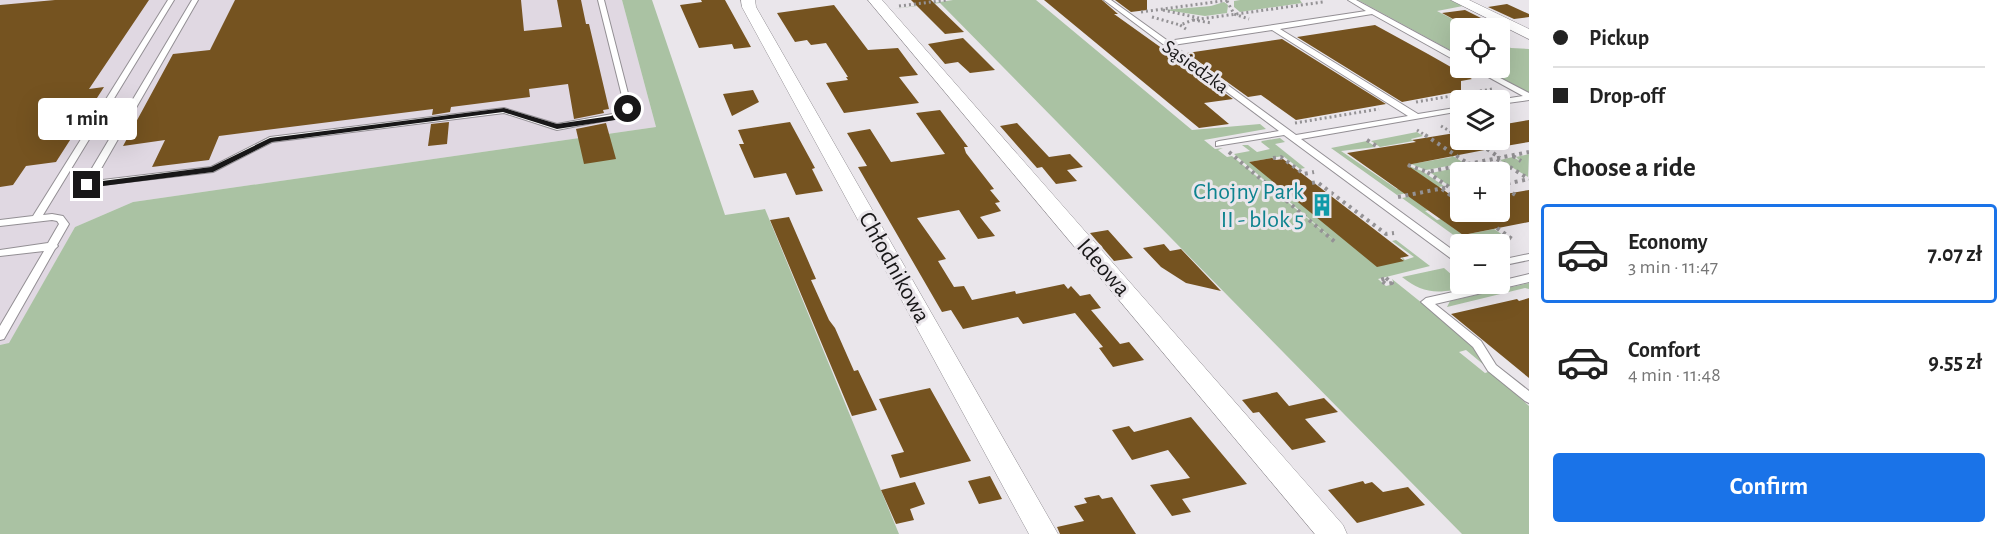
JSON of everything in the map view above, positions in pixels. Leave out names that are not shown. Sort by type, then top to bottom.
[{"type":"street","name":"Chłodnikowa","points":[[748,0],[749,7],[1044,534]]},
{"type":"street","points":[[1458,0],[1529,35]]},
{"type":"street","name":"Ideowa","points":[[878,4],[1333,534]]},
{"type":"lane","points":[[36,219],[171,0]]},
{"type":"lane","points":[[195,0],[87,185],[213,169],[270,140],[504,110],[557,127],[621,115],[628,109],[628,104],[601,0]]},
{"type":"lane","name":"Sąsiedzka","points":[[1107,0],[1450,253]]},
{"type":"lane","points":[[1351,0],[1450,54]]},
{"type":"lane","points":[[1166,44],[1374,12]]},
{"type":"lane","points":[[1274,28],[1414,116]]},
{"type":"lane","points":[[1494,78],[1529,97]]},
{"type":"lane","points":[[1510,100],[1529,97]]},
{"type":"lane","points":[[1219,144],[1450,111]]},
{"type":"lane","points":[[0,223],[52,217],[64,220],[53,246],[1,332]]},
{"type":"lane","points":[[0,253],[53,246]]},
{"type":"lane","points":[[1510,261],[1529,257]]},
{"type":"lane","points":[[1510,281],[1529,278]]},
{"type":"lane","points":[[1455,294],[1426,302],[1477,344],[1492,368],[1529,398]]},
{"type":"path","points":[[878,4],[948,0]]},
{"type":"path","points":[[1141,12],[1228,0],[1234,14]]},
{"type":"path","points":[[1307,0],[1313,3]]},
{"type":"path","points":[[1180,25],[1193,20],[1323,2]]},
{"type":"path","points":[[1160,9],[1200,19]]},
{"type":"path","points":[[1269,9],[1293,12]]},
{"type":"path","points":[[1234,14],[1254,21]]},
{"type":"path","points":[[1146,16],[1180,25],[1189,30]]},
{"type":"path","points":[[1193,20],[1214,23]]},
{"type":"path","points":[[1441,126],[1450,131]]},
{"type":"path","points":[[1417,130],[1465,162]]},
{"type":"path","points":[[1367,140],[1378,147]]},
{"type":"path","points":[[1488,150],[1529,179]]},
{"type":"path","points":[[1478,162],[1529,152]]},
{"type":"path","points":[[1512,156],[1521,161]]},
{"type":"path","points":[[1273,158],[1281,157],[1304,174],[1314,172]]},
{"type":"path","points":[[1242,164],[1335,242]]},
{"type":"path","points":[[1408,165],[1427,172],[1449,187]]},
{"type":"path","points":[[1427,172],[1450,168]]},
{"type":"path","points":[[1517,196],[1500,185],[1529,179]]},
{"type":"path","points":[[1312,183],[1319,184],[1386,234],[1394,233]]},
{"type":"path","points":[[1398,197],[1449,187]]},
{"type":"path","points":[[1441,189],[1450,195]]},
{"type":"path","points":[[1369,227],[1374,226]]},
{"type":"path","points":[[1497,228],[1512,239]]},
{"type":"shaded area","points":[[0,0],[622,0],[656,127],[133,202],[75,227],[9,344],[0,345]]},
{"type":"green space","points":[[622,0],[652,0],[725,215],[765,209],[899,534],[0,534],[0,345],[9,343],[75,227],[133,202],[656,127]]},
{"type":"green space","points":[[953,0],[1036,0],[1192,130],[1260,124],[1266,129],[1204,140],[1215,149],[1223,148],[1218,150],[1227,157],[1232,156],[1336,242],[1234,154],[1250,151],[1242,145],[1248,145],[1257,152],[1270,149],[1261,142],[1280,138],[1285,142],[1275,144],[1305,168],[1300,169],[1283,156],[1249,162],[1403,261],[1402,257],[1405,260],[1414,257],[1392,241],[1396,240],[1430,266],[1378,279],[1386,286],[1394,284],[1392,279],[1468,340],[1484,365],[1466,350],[1459,352],[1485,373],[1491,371],[1529,406],[1529,534],[1462,534],[940,3],[894,9]]},
{"type":"green space","points":[[1240,0],[1300,0],[1302,3],[1240,12],[1234,7],[1234,1]]},
{"type":"green space","points":[[1358,0],[1451,0],[1463,6],[1437,11],[1451,18],[1450,50]]},
{"type":"green space","points":[[1224,2],[1228,5],[1227,13],[1205,16],[1165,10],[1211,6]]},
{"type":"green space","points":[[1510,48],[1529,49],[1529,93],[1501,78],[1510,78]]},
{"type":"green space","points":[[1417,132],[1423,136],[1411,139],[1413,141],[1380,147],[1371,141]]},
{"type":"green space","points":[[1367,141],[1376,147],[1341,151],[1397,189],[1434,184],[1406,165],[1422,171],[1444,186],[1397,195],[1331,148]]},
{"type":"green space","points":[[1448,153],[1462,162],[1450,162],[1450,166],[1426,170],[1411,164],[1452,157]]},
{"type":"green space","points":[[1529,154],[1528,177],[1510,166],[1510,162],[1500,160],[1513,157],[1520,161],[1516,157]]},
{"type":"green space","points":[[1450,169],[1450,186],[1431,173]]},
{"type":"green space","points":[[1442,190],[1450,206],[1425,211],[1462,234],[1452,234],[1402,198]]},
{"type":"green space","points":[[1494,229],[1502,234],[1468,234]]},
{"type":"green space","points":[[1444,268],[1450,273],[1450,290],[1432,291],[1420,288],[1402,277]]},
{"type":"green space","points":[[1529,283],[1529,289],[1510,292],[1510,287]]},
{"type":"green space","points":[[1481,294],[1500,294],[1447,307],[1450,301]]},
{"type":"building","points":[[55,0],[149,0],[89,89],[104,87],[56,162],[26,166],[13,185],[0,187],[0,5]]},
{"type":"building","points":[[235,0],[521,0],[524,31],[562,27],[557,0],[581,0],[609,109],[603,110],[604,113],[574,119],[568,84],[529,89],[530,97],[451,107],[450,112],[432,115],[433,109],[219,136],[209,160],[152,167],[165,140],[123,146],[173,54],[210,50]]},
{"type":"building","points":[[701,0],[725,0],[751,47],[734,49],[732,44],[699,48],[680,5],[702,2]]},
{"type":"building","points":[[911,0],[931,0],[964,32],[945,34]]},
{"type":"building","points":[[1044,0],[1102,0],[1118,14],[1114,14],[1233,99],[1204,103],[1229,124],[1199,128]]},
{"type":"building","points":[[1115,0],[1147,0],[1147,10],[1131,12]]},
{"type":"building","points":[[1507,4],[1529,14],[1529,17],[1514,19],[1488,7]]},
{"type":"building","points":[[834,5],[868,50],[898,48],[918,75],[899,77],[919,103],[844,113],[826,83],[848,80],[846,77],[848,77],[826,43],[811,45],[807,40],[795,42],[777,13]]},
{"type":"building","points":[[1465,10],[1481,18],[1451,18],[1442,13]]},
{"type":"building","points":[[1375,25],[1450,67],[1450,78],[1472,79],[1461,81],[1461,90],[1450,90],[1450,93],[1402,102],[1297,37]]},
{"type":"building","points":[[963,38],[995,70],[970,73],[958,62],[945,64],[928,44]]},
{"type":"building","points":[[1282,39],[1386,104],[1296,120],[1261,95],[1248,97],[1187,53]]},
{"type":"building","points":[[753,90],[759,102],[732,116],[723,94]]},
{"type":"building","points":[[940,110],[968,147],[964,147],[966,153],[994,189],[990,190],[1000,202],[995,203],[1001,211],[980,217],[995,236],[978,239],[959,210],[917,218],[946,259],[938,261],[954,287],[964,286],[972,300],[1064,284],[1068,289],[1071,286],[1080,296],[1090,294],[1101,308],[1091,310],[1120,344],[1129,342],[1144,360],[1113,367],[1099,348],[1103,347],[1075,313],[1023,324],[1018,317],[963,329],[951,310],[942,312],[858,167],[867,166],[847,133],[870,129],[891,162],[945,154],[916,113]]},
{"type":"building","points":[[1529,120],[1529,142],[1510,145],[1510,123]]},
{"type":"building","points":[[449,122],[447,144],[428,146],[431,124]]},
{"type":"building","points":[[790,122],[815,168],[812,169],[823,191],[796,195],[786,173],[754,178],[739,144],[744,144],[738,130]]},
{"type":"building","points":[[606,123],[616,159],[584,164],[576,129]]},
{"type":"building","points":[[1017,123],[1049,157],[1070,154],[1083,167],[1067,170],[1077,181],[1056,184],[1042,167],[1037,168],[1000,126]]},
{"type":"building","points":[[1450,134],[1450,150],[1484,150],[1407,165],[1450,194],[1450,222],[1510,222],[1510,193],[1529,190],[1529,222],[1462,234],[1347,153],[1416,142],[1412,140]]},
{"type":"building","name":"Chojny Park II - blok 5","points":[[1272,158],[1283,159],[1409,256],[1400,258],[1404,261],[1377,267],[1249,162]]},
{"type":"building","points":[[789,217],[816,279],[811,280],[829,320],[835,328],[854,371],[858,370],[877,410],[852,416],[770,220]]},
{"type":"building","points":[[1108,230],[1133,258],[1114,261],[1090,233]]},
{"type":"building","points":[[1164,244],[1170,251],[1181,249],[1221,291],[1186,283],[1161,267],[1143,248]]},
{"type":"building","points":[[1529,298],[1529,378],[1451,314]]},
{"type":"building","points":[[930,388],[971,461],[900,478],[891,455],[904,452],[879,399]]},
{"type":"building","points":[[1277,392],[1289,406],[1324,398],[1338,412],[1305,419],[1326,442],[1292,450],[1259,412],[1253,413],[1242,400]]},
{"type":"building","points":[[1191,417],[1247,484],[1182,499],[1191,512],[1172,516],[1150,485],[1190,478],[1168,450],[1132,460],[1112,430],[1129,426],[1134,432]]},
{"type":"building","points":[[990,476],[1002,499],[979,504],[968,481]]},
{"type":"building","points":[[1363,481],[1365,484],[1372,482],[1383,492],[1408,487],[1425,505],[1357,523],[1328,490]]},
{"type":"building","points":[[915,482],[925,504],[910,509],[914,520],[896,524],[881,490]]},
{"type":"building","points":[[1099,495],[1102,499],[1112,497],[1136,534],[1060,534],[1057,527],[1084,521],[1074,506],[1087,503],[1084,498]]},
{"type":"place","name":"Chojny Park II - blok 5","points":[[1322,205]]},
{"type":"route","points":[[87,185],[213,169],[270,140],[504,110],[557,127],[612,118],[628,109]]}]
